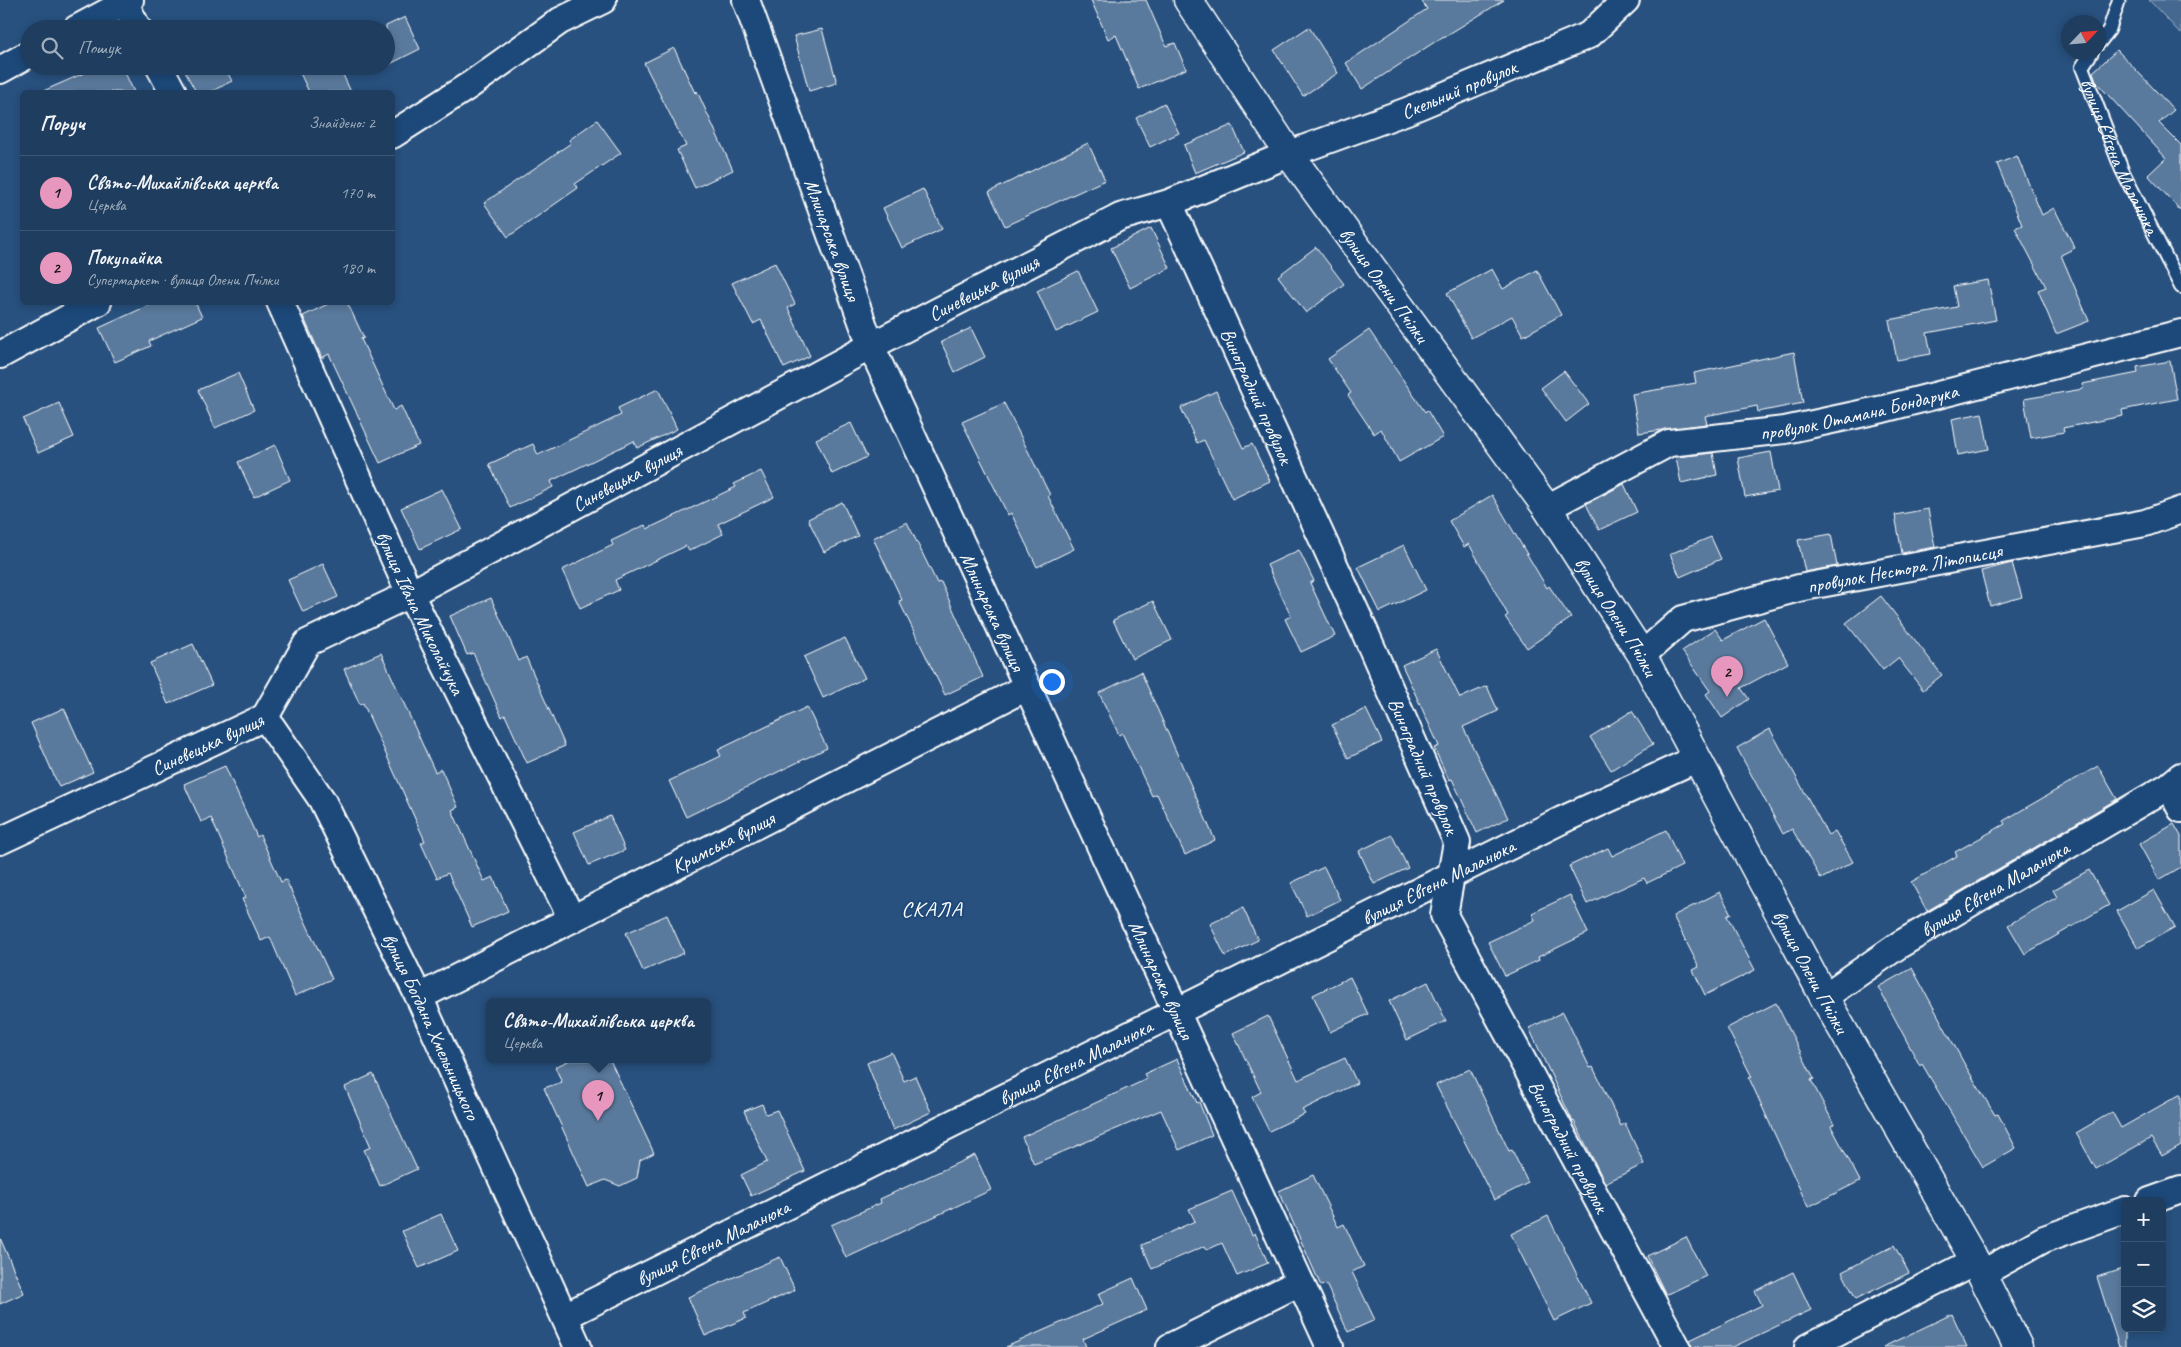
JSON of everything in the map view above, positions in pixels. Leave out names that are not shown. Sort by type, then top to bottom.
[{"type":"street","points":[[395,133],[470,85],[560,21],[603,0]]},
{"type":"street","name":"Млинарська вулиця","points":[[746,0],[870,346],[1330,1347]]},
{"type":"street","name":"вулиця Олени Пчілки","points":[[1188,0],[1289,154],[1547,508],[1642,655],[1824,997],[1978,1267],[2018,1347]]},
{"type":"street","points":[[92,20],[126,1],[134,20]]},
{"type":"street","name":"Скельний провулок","points":[[1289,154],[1407,111],[1589,35],[1619,2]]},
{"type":"street","points":[[0,70],[20,59]]},
{"type":"street","points":[[164,75],[172,90]]},
{"type":"street","name":"Синевецька вулиця","points":[[0,841],[265,717],[307,643],[410,594],[870,346],[1120,217],[1169,203],[1289,154]]},
{"type":"street","name":"Виноградний провулок","points":[[1169,203],[1364,630],[1457,842],[1444,915],[1677,1347]]},
{"type":"street","points":[[0,355],[92,305]]},
{"type":"street","name":"вулиця Івана Миколайчука","points":[[281,305],[410,594],[572,919]]},
{"type":"street","name":"провулок Отамана Бондарука","points":[[1547,508],[1669,443],[1785,430],[1883,409],[2181,333]]},
{"type":"street","name":"провулок Нестора Літописця","points":[[1642,655],[1683,619],[1799,588],[2145,523],[2181,510]]},
{"type":"street","name":"Кримська вулиця","points":[[419,997],[1027,687]]},
{"type":"street","name":"вулиця Богдана Хмельницького","points":[[265,717],[322,800],[419,997],[578,1347]]},
{"type":"street","name":"вулиця Євгена Маланюка","points":[[565,1316],[1562,820],[1696,759]]},
{"type":"street","name":"вулиця Євгена Маланюка","points":[[1824,997],[1899,946],[2175,781],[2181,808]]},
{"type":"street","points":[[2161,1197],[2181,1190]]},
{"type":"street","points":[[1808,1347],[1978,1267],[2121,1211]]},
{"type":"street","points":[[1170,1347],[1300,1282]]},
{"type":"lane","name":"вулиця Євгена Маланюка","points":[[2106,34],[2109,30],[2118,0]]},
{"type":"lane","name":"вулиця Євгена Маланюка","points":[[2087,60],[2082,67],[2122,170],[2181,286]]},
{"type":"shaded area","points":[[2149,0],[2181,0],[2181,34]]},
{"type":"building","points":[[1091,0],[1146,0],[1166,46],[1175,43],[1186,69],[1139,89],[1116,35],[1108,39]]},
{"type":"building","points":[[1421,0],[1504,0],[1362,89],[1346,63],[1427,9]]},
{"type":"building","points":[[405,17],[420,49],[395,62],[395,22]]},
{"type":"building","points":[[1309,27],[1338,73],[1303,96],[1274,50]]},
{"type":"building","points":[[822,29],[837,83],[809,91],[794,36]]},
{"type":"building","points":[[674,48],[695,93],[697,91],[733,170],[695,188],[677,150],[686,146],[644,63]]},
{"type":"building","points":[[2117,50],[2174,110],[2159,123],[2181,145],[2181,211],[2148,175],[2166,158],[2097,83],[2093,72]]},
{"type":"building","points":[[80,75],[126,75],[133,90],[46,90]]},
{"type":"building","points":[[187,75],[229,75],[232,81],[214,90],[195,90]]},
{"type":"building","points":[[301,75],[343,75],[350,90],[308,90]]},
{"type":"building","points":[[1164,103],[1179,133],[1150,147],[1136,118]]},
{"type":"building","points":[[597,120],[621,153],[575,184],[578,188],[508,237],[484,203],[571,143],[569,140]]},
{"type":"building","points":[[1232,125],[1244,152],[1195,173],[1184,145]]},
{"type":"building","points":[[1088,143],[1105,180],[1005,226],[989,192]]},
{"type":"building","points":[[2017,156],[2042,215],[2054,208],[2075,248],[2061,255],[2089,321],[2056,334],[2038,290],[2046,287],[2015,228],[2022,225],[1997,164]]},
{"type":"building","points":[[923,189],[942,229],[902,248],[883,208]]},
{"type":"building","points":[[1151,228],[1170,268],[1130,288],[1111,248]]},
{"type":"building","points":[[1316,247],[1344,284],[1306,313],[1278,276]]},
{"type":"building","points":[[775,263],[795,304],[788,308],[810,356],[784,368],[761,320],[753,324],[732,283]]},
{"type":"building","points":[[1492,269],[1503,289],[1537,270],[1561,315],[1523,336],[1512,316],[1471,338],[1447,293]]},
{"type":"building","points":[[1078,271],[1098,312],[1056,332],[1037,291]]},
{"type":"building","points":[[1988,280],[1996,320],[1927,333],[1931,354],[1897,360],[1889,320],[1957,307],[1953,286]]},
{"type":"building","points":[[149,305],[196,305],[202,317],[149,341],[151,346],[115,362],[99,328]]},
{"type":"building","points":[[326,305],[348,305],[364,338],[361,339],[394,410],[401,406],[419,445],[380,463],[329,354],[322,358],[303,316]]},
{"type":"building","points":[[971,328],[985,357],[955,372],[941,342]]},
{"type":"building","points":[[1369,330],[1425,412],[1427,410],[1443,437],[1399,462],[1381,429],[1374,434],[1348,395],[1351,393],[1328,359]]},
{"type":"building","points":[[1794,352],[1803,403],[1758,412],[1757,406],[1705,416],[1707,424],[1639,433],[1632,394],[1696,383],[1694,373]]},
{"type":"building","points":[[2170,361],[2177,399],[2122,410],[2123,416],[2063,428],[2064,432],[2031,438],[2024,399],[2083,389],[2082,384],[2138,373],[2137,367]]},
{"type":"building","points":[[1564,371],[1589,404],[1566,422],[1541,388]]},
{"type":"building","points":[[238,373],[254,410],[215,428],[198,390]]},
{"type":"building","points":[[658,389],[677,429],[637,448],[634,441],[551,481],[553,487],[510,508],[489,464],[533,444],[538,455],[621,415],[618,408]]},
{"type":"building","points":[[1216,391],[1243,448],[1252,444],[1270,481],[1232,499],[1204,440],[1197,443],[1181,408]]},
{"type":"building","points":[[59,403],[74,437],[38,453],[23,419]]},
{"type":"building","points":[[1004,403],[1050,495],[1048,496],[1074,549],[1037,567],[1011,513],[1008,515],[962,422]]},
{"type":"building","points":[[1982,413],[1989,449],[1958,455],[1952,419]]},
{"type":"building","points":[[851,423],[867,457],[832,474],[816,439]]},
{"type":"building","points":[[275,445],[290,480],[254,497],[238,462]]},
{"type":"building","points":[[1771,452],[1778,491],[1745,497],[1738,458]]},
{"type":"building","points":[[1713,453],[1717,475],[1681,483],[1676,457]]},
{"type":"building","points":[[761,471],[774,497],[718,524],[723,534],[689,551],[686,546],[615,580],[619,590],[580,608],[562,570],[613,545],[611,541],[645,525],[647,529],[736,487],[734,484]]},
{"type":"building","points":[[1624,484],[1637,512],[1599,530],[1586,504]]},
{"type":"building","points":[[442,489],[462,529],[420,549],[401,508]]},
{"type":"building","points":[[1492,495],[1547,588],[1549,586],[1571,618],[1527,648],[1505,617],[1508,615],[1469,544],[1464,547],[1449,521]]},
{"type":"building","points":[[842,502],[858,536],[824,552],[808,519]]},
{"type":"building","points":[[1928,509],[1935,547],[1902,553],[1895,515]]},
{"type":"building","points":[[907,522],[937,583],[941,582],[983,677],[945,695],[899,601],[902,600],[873,538]]},
{"type":"building","points":[[1831,534],[1837,566],[1805,572],[1798,540]]},
{"type":"building","points":[[1711,537],[1721,559],[1680,577],[1670,554]]},
{"type":"building","points":[[1404,545],[1426,590],[1380,612],[1358,567]]},
{"type":"building","points":[[1299,550],[1314,581],[1310,583],[1335,636],[1301,652],[1285,619],[1291,616],[1267,565]]},
{"type":"building","points":[[2012,563],[2022,597],[1990,606],[1981,571]]},
{"type":"building","points":[[323,564],[338,597],[303,612],[288,580]]},
{"type":"building","points":[[1881,596],[1942,675],[1923,690],[1898,658],[1883,670],[1846,623]]},
{"type":"building","points":[[491,598],[519,661],[526,657],[565,746],[527,763],[505,715],[502,717],[473,653],[467,655],[450,616]]},
{"type":"building","points":[[1153,601],[1172,640],[1132,659],[1113,620]]},
{"type":"building","points":[[1764,618],[1788,663],[1741,688],[1749,699],[1722,718],[1706,694],[1710,691],[1682,651],[1715,629],[1723,640]]},
{"type":"building","points":[[845,638],[865,678],[823,698],[804,657]]},
{"type":"building","points":[[193,644],[212,685],[168,704],[150,663]]},
{"type":"building","points":[[1436,649],[1460,698],[1487,686],[1498,711],[1463,727],[1508,818],[1477,833],[1452,779],[1449,780],[1434,748],[1439,746],[1402,665]]},
{"type":"building","points":[[381,653],[435,772],[441,769],[458,807],[452,810],[484,881],[493,877],[508,911],[472,927],[448,873],[437,878],[421,843],[425,841],[363,703],[360,705],[344,669]]},
{"type":"building","points":[[1141,672],[1215,840],[1185,855],[1157,794],[1152,796],[1122,733],[1119,735],[1099,693]]},
{"type":"building","points":[[807,707],[827,748],[686,817],[669,781],[721,756],[718,750]]},
{"type":"building","points":[[64,708],[93,772],[59,787],[31,723]]},
{"type":"building","points":[[1366,709],[1382,742],[1348,758],[1332,725]]},
{"type":"building","points":[[1632,711],[1653,744],[1611,770],[1590,737]]},
{"type":"building","points":[[1770,729],[1828,835],[1835,831],[1853,862],[1821,879],[1792,829],[1783,834],[1737,748]]},
{"type":"building","points":[[225,766],[257,837],[260,835],[281,882],[286,880],[332,979],[295,996],[270,937],[261,941],[242,899],[246,898],[211,818],[201,822],[184,784]]},
{"type":"building","points":[[2098,766],[2117,799],[1927,911],[1911,882],[1957,856],[1955,852],[2005,824],[2003,821]]},
{"type":"building","points":[[610,816],[625,850],[589,865],[574,832]]},
{"type":"building","points":[[2174,824],[2181,836],[2181,867],[2159,880],[2139,844]]},
{"type":"building","points":[[1666,830],[1682,866],[1647,883],[1644,878],[1587,904],[1569,866],[1608,848],[1612,856]]},
{"type":"building","points":[[1392,835],[1408,868],[1374,884],[1359,851]]},
{"type":"building","points":[[1324,867],[1340,900],[1307,916],[1291,883]]},
{"type":"building","points":[[2089,870],[2109,905],[2025,954],[2008,925],[2057,897],[2053,890]]},
{"type":"building","points":[[2154,890],[2175,927],[2138,948],[2117,911]]},
{"type":"building","points":[[1720,892],[1731,914],[1727,916],[1755,970],[1705,995],[1693,970],[1699,967],[1673,916]]},
{"type":"building","points":[[1570,895],[1588,933],[1538,957],[1539,960],[1505,976],[1488,942],[1535,920],[1532,913]]},
{"type":"building","points":[[1243,908],[1258,940],[1225,956],[1210,924]]},
{"type":"building","points":[[667,915],[684,953],[643,971],[626,933]]},
{"type":"building","points":[[1912,968],[1965,1065],[1995,1115],[1998,1114],[2016,1148],[1983,1167],[1922,1064],[1920,1066],[1878,987]]},
{"type":"building","points":[[1350,977],[1368,1014],[1330,1032],[1313,995]]},
{"type":"building","points":[[1428,982],[1446,1021],[1407,1040],[1389,1001]]},
{"type":"building","points":[[1776,1003],[1814,1079],[1811,1080],[1834,1124],[1831,1126],[1860,1181],[1808,1207],[1749,1078],[1752,1077],[1727,1028]]},
{"type":"building","points":[[1563,1012],[1590,1068],[1593,1067],[1621,1126],[1625,1123],[1644,1164],[1605,1183],[1573,1122],[1529,1028]]},
{"type":"building","points":[[1268,1016],[1298,1080],[1345,1058],[1357,1083],[1302,1110],[1305,1114],[1269,1131],[1252,1097],[1261,1092],[1233,1033]]},
{"type":"building","points":[[891,1052],[904,1081],[915,1076],[931,1112],[893,1130],[867,1063]]},
{"type":"building","points":[[1177,1059],[1197,1103],[1199,1102],[1212,1135],[1179,1150],[1161,1110],[1034,1164],[1022,1137],[1147,1079],[1144,1074]]},
{"type":"building","points":[[564,1063],[611,1063],[654,1153],[640,1160],[637,1178],[620,1186],[605,1180],[589,1187],[544,1088],[562,1082],[555,1067]]},
{"type":"building","points":[[1470,1069],[1509,1151],[1512,1150],[1528,1183],[1494,1200],[1436,1085]]},
{"type":"building","points":[[373,1074],[417,1169],[380,1186],[364,1150],[371,1147],[345,1087]]},
{"type":"building","points":[[2181,1094],[2181,1145],[2162,1156],[2151,1138],[2096,1169],[2076,1133],[2112,1112],[2121,1128]]},
{"type":"building","points":[[762,1104],[766,1114],[777,1110],[805,1171],[751,1196],[741,1175],[767,1162],[744,1111]]},
{"type":"building","points":[[975,1155],[991,1190],[846,1258],[831,1225],[881,1203],[880,1199]]},
{"type":"building","points":[[1313,1175],[1338,1227],[1344,1224],[1364,1266],[1352,1272],[1375,1320],[1348,1332],[1326,1284],[1321,1286],[1279,1191]]},
{"type":"building","points":[[1232,1191],[1252,1235],[1255,1233],[1268,1263],[1237,1276],[1222,1243],[1207,1250],[1205,1246],[1152,1269],[1142,1245],[1195,1221],[1189,1209]]},
{"type":"building","points":[[441,1214],[458,1251],[419,1268],[402,1231]]},
{"type":"building","points":[[1548,1216],[1591,1303],[1554,1321],[1511,1234]]},
{"type":"building","points":[[1686,1237],[1706,1276],[1666,1295],[1647,1256]]},
{"type":"building","points":[[0,1238],[24,1293],[0,1304]]},
{"type":"building","points":[[1894,1245],[1909,1273],[1856,1299],[1842,1272]]},
{"type":"building","points":[[780,1257],[795,1290],[744,1313],[746,1318],[705,1336],[688,1297]]},
{"type":"building","points":[[2121,1269],[2121,1332],[2125,1332],[2125,1347],[2119,1347],[2097,1277]]},
{"type":"building","points":[[1793,1272],[1811,1310],[1733,1347],[1692,1347],[1690,1340],[1762,1305],[1755,1291]]},
{"type":"building","points":[[1133,1278],[1147,1310],[1083,1339],[1086,1347],[1006,1347],[1103,1304],[1098,1294]]},
{"type":"building","points":[[1952,1314],[1967,1347],[1883,1347]]},
{"type":"place","name":"Покупайка","points":[[1727,697]]},
{"type":"place","name":"Свято-Михайлівська церква","points":[[598,1121]]},
{"type":"district","name":"СКАЛА","points":[[932,909]]}]
